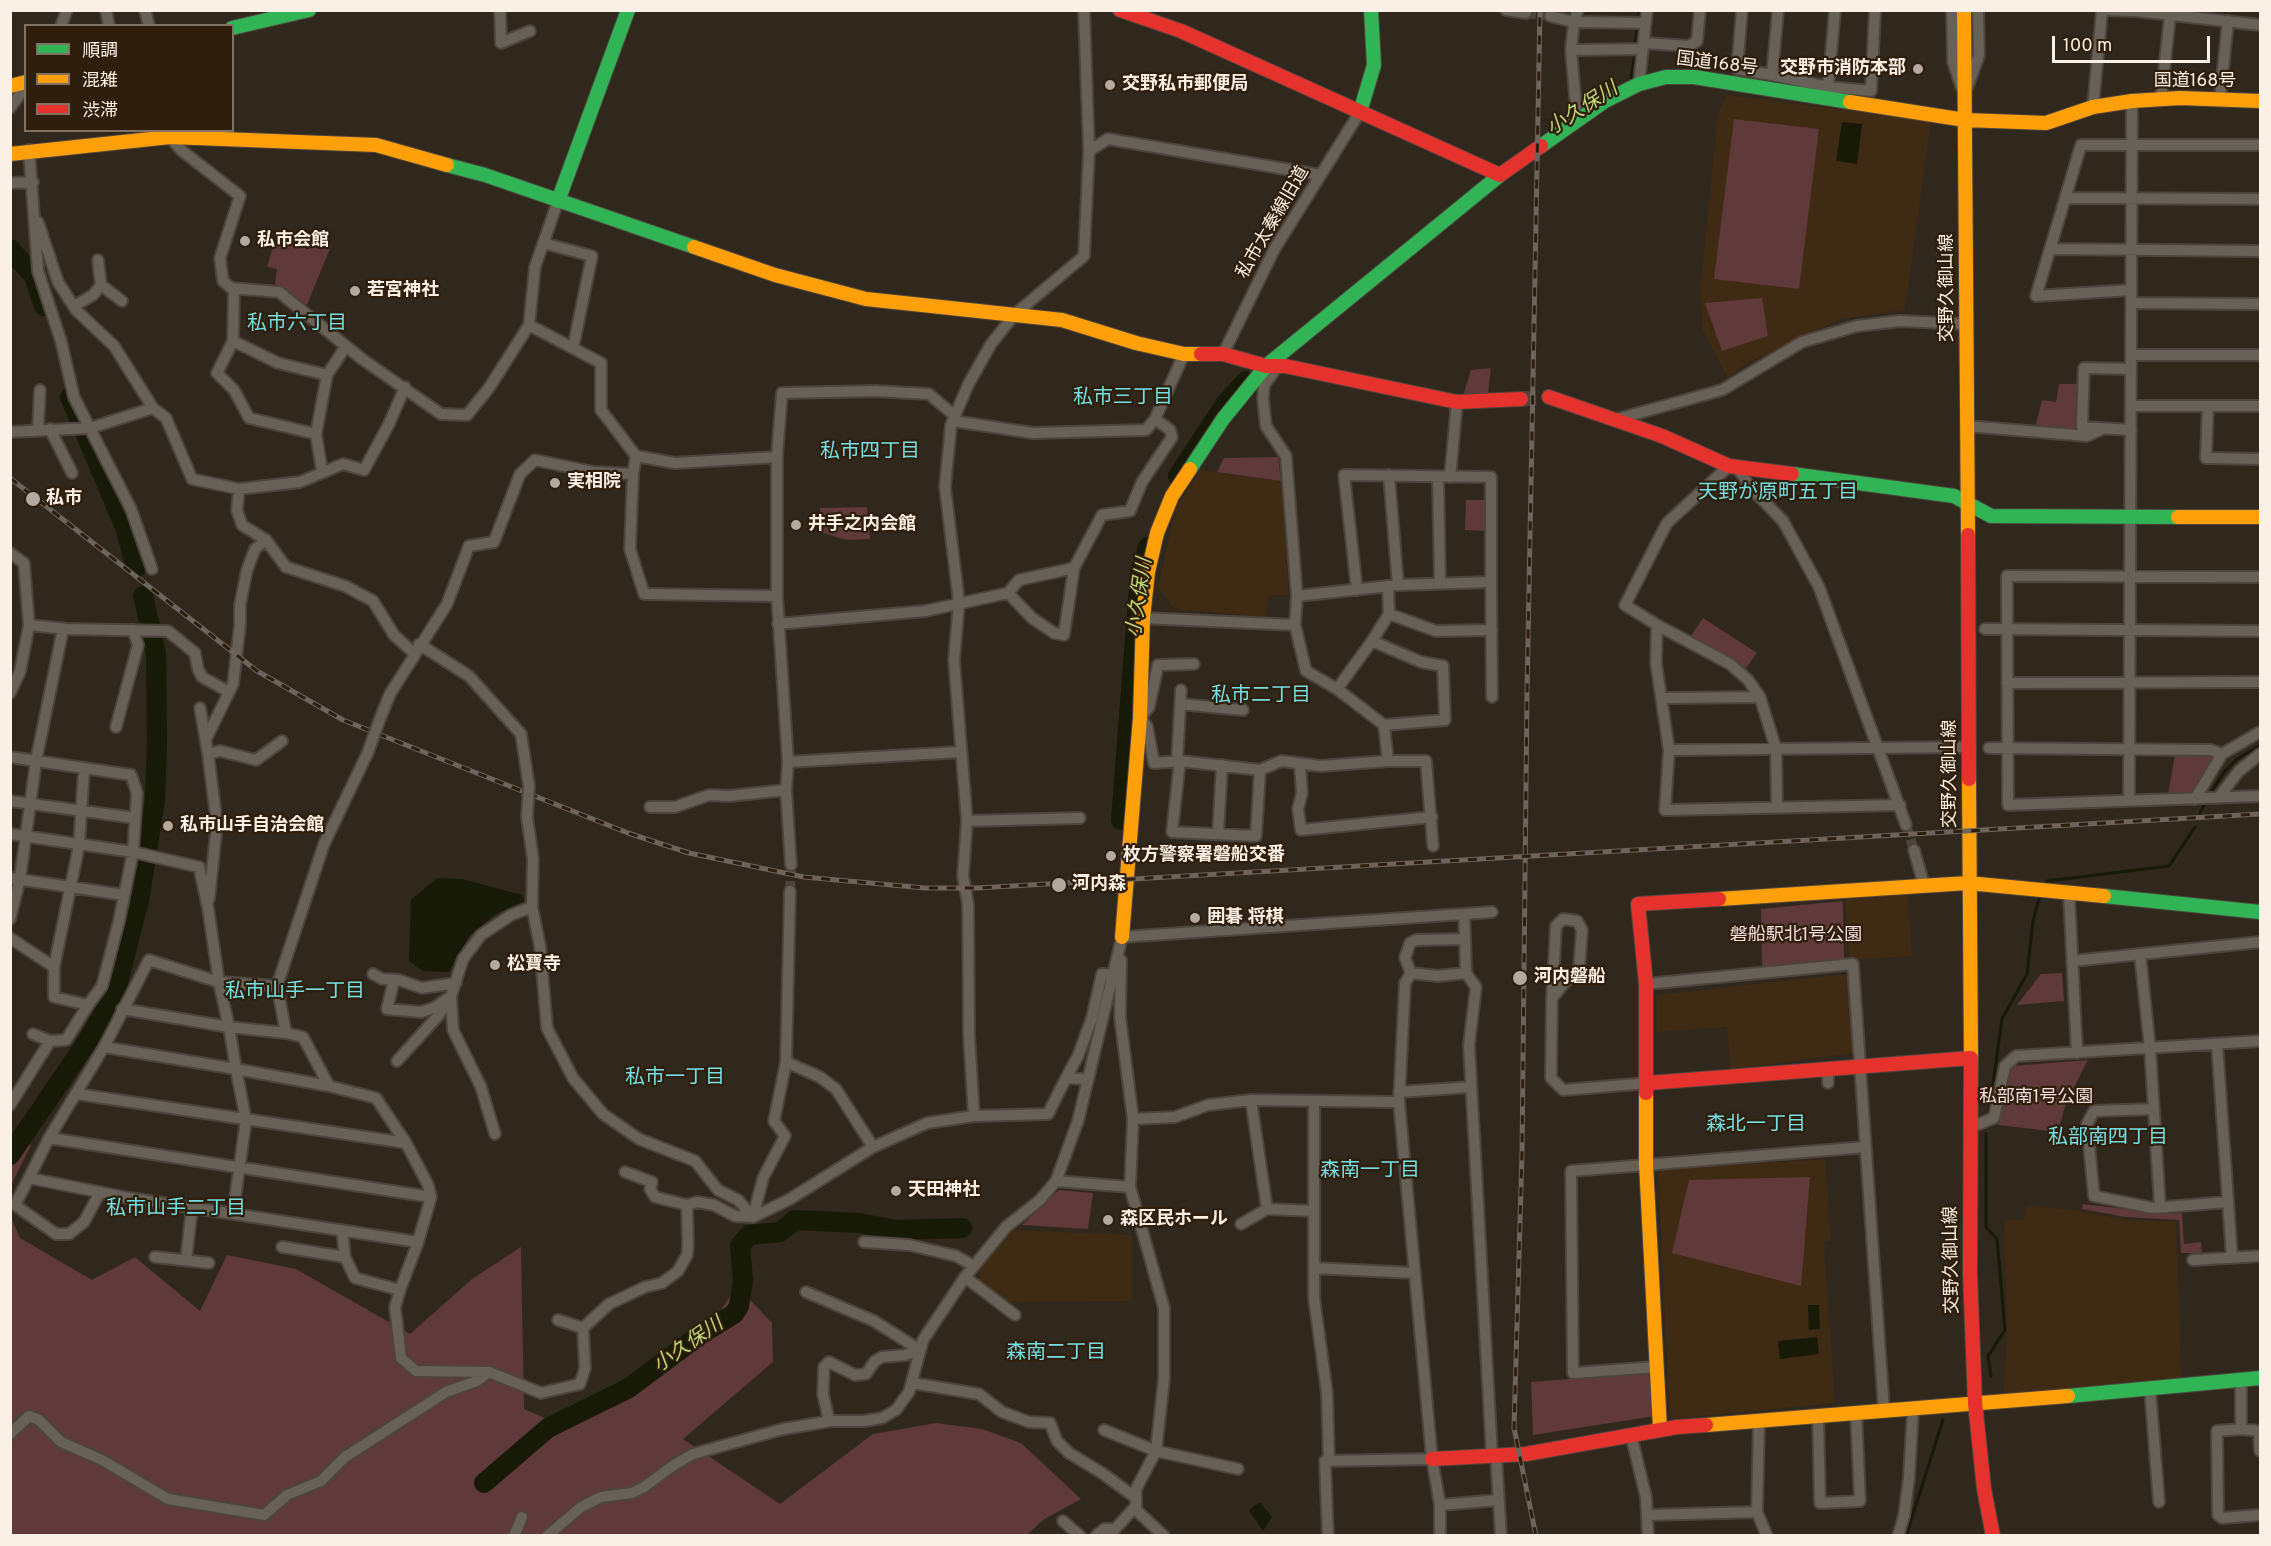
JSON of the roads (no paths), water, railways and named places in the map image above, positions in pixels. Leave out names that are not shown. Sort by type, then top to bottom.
[{"type":"main road","points":[[234,28],[309,10]]},
{"type":"main road","points":[[558,201],[628,10]]},
{"type":"main road","points":[[1120,10],[1181,31],[1500,175]]},
{"type":"main road","points":[[1360,112],[1374,65],[1371,10]]},
{"type":"main road","name":"交野久御山線","points":[[1964,10],[1968,883],[1971,1058],[1970,1274],[1975,1403],[1984,1489],[1993,1536]]},
{"type":"main road","name":"国道168号","points":[[1122,937],[1140,718],[1143,618],[1148,572],[1157,533],[1172,496],[1223,419],[1272,366],[1500,175],[1605,101],[1639,84],[1665,77],[1694,77],[1965,120],[2046,123],[2093,107],[2132,101],[2220,98],[2260,100]]},
{"type":"main road","points":[[10,154],[29,150],[170,137],[376,145],[485,175],[775,275],[866,299],[1062,320],[1136,343],[1184,354],[1223,354],[1272,366],[1457,402],[1521,399]]},
{"type":"main road","points":[[1549,397],[1662,436],[1733,467],[1944,494],[1954,496],[1991,516],[2260,517]]},
{"type":"main road","points":[[1660,1429],[1646,1164],[1651,1013],[1638,904],[1968,883],[2260,912]]},
{"type":"main road","points":[[1648,1083],[1971,1058]]},
{"type":"main road","points":[[1432,1459],[1526,1454],[1660,1429],[1856,1412],[1913,1410],[2260,1378]]},
{"type":"street","points":[[500,10],[501,43],[530,31]]},
{"type":"street","points":[[974,1116],[969,1035],[968,904],[963,876],[967,821],[954,660],[959,602],[945,488],[954,418],[968,385],[991,344],[1014,314],[1083,256],[1089,151],[1084,10]]},
{"type":"street","points":[[1506,10],[1526,13]]},
{"type":"street","points":[[1576,107],[1571,50],[1578,10]]},
{"type":"street","points":[[1639,84],[1640,23],[1647,10]]},
{"type":"street","points":[[1571,50],[1689,46],[1697,41],[1700,10]]},
{"type":"street","points":[[1742,10],[1737,69],[1828,87],[1871,91],[1875,10]]},
{"type":"street","points":[[1772,75],[1778,10]]},
{"type":"street","points":[[1828,87],[1834,10]]},
{"type":"street","points":[[1952,10],[1953,62],[1964,97]]},
{"type":"street","points":[[1964,97],[1979,54],[1978,10]]},
{"type":"street","points":[[2093,107],[2102,10],[2260,25]]},
{"type":"street","points":[[1550,16],[1575,22],[1640,23]]},
{"type":"street","points":[[2161,99],[2170,16]]},
{"type":"street","points":[[2220,98],[2228,21]]},
{"type":"street","points":[[10,108],[24,89]]},
{"type":"street","points":[[2129,801],[2132,101]]},
{"type":"street","name":"私市太秦線旧道","points":[[1223,354],[1275,248],[1360,112]]},
{"type":"street","points":[[170,137],[181,150],[240,196],[220,258],[223,281],[234,288],[279,291],[346,346],[441,414],[467,415],[489,388],[529,325],[535,267],[558,201]]},
{"type":"street","points":[[1089,151],[1108,139],[1321,175]]},
{"type":"street","points":[[2131,290],[2036,296],[2081,145],[2260,145]]},
{"type":"street","points":[[29,150],[38,271],[61,341],[74,397],[86,429],[131,509],[152,569]]},
{"type":"street","points":[[10,183],[33,182]]},
{"type":"street","points":[[2065,198],[2260,199]]},
{"type":"street","points":[[34,213],[58,282],[74,306],[114,346],[153,408],[166,418],[192,479],[239,489],[300,482],[343,464],[364,470],[389,424],[405,387]]},
{"type":"street","points":[[543,243],[591,256],[573,348]]},
{"type":"street","points":[[2050,249],[2260,251]]},
{"type":"street","points":[[74,306],[93,295],[101,285],[98,260]]},
{"type":"street","points":[[101,285],[122,301]]},
{"type":"street","points":[[234,288],[233,341],[217,374],[234,390],[249,418],[316,434]]},
{"type":"street","points":[[2131,303],[2260,304]]},
{"type":"street","points":[[1617,419],[1722,390],[1802,342],[1857,326],[1900,321],[1966,324]]},
{"type":"street","points":[[529,325],[601,363],[601,410],[636,456],[675,463],[777,457]]},
{"type":"street","points":[[233,341],[278,363],[327,375]]},
{"type":"street","points":[[322,471],[316,434],[327,375],[346,346]]},
{"type":"street","points":[[791,865],[786,789],[788,762],[777,596],[777,457],[782,393],[876,391],[929,394],[954,418],[1033,433],[1146,430],[1155,419],[1184,354]]},
{"type":"street","points":[[2131,355],[2260,355]]},
{"type":"street","points":[[1272,366],[1264,385],[1266,426],[1286,456],[1297,597],[1295,625],[1306,671],[1336,689],[1384,725],[1445,720],[1443,666],[1421,662],[1372,641]]},
{"type":"street","points":[[2131,369],[2084,368],[2082,427],[2131,430]]},
{"type":"street","points":[[38,429],[40,390]]},
{"type":"street","points":[[1450,477],[1457,402]]},
{"type":"street","points":[[2131,406],[2260,406]]},
{"type":"street","points":[[2208,406],[2206,458],[2260,459]]},
{"type":"street","points":[[10,432],[38,429],[86,429],[153,408]]},
{"type":"street","points":[[1008,593],[1032,618],[1054,633],[1064,635],[1074,568],[1102,515],[1130,511],[1142,482],[1172,437],[1170,430],[1155,419]]},
{"type":"street","points":[[1967,426],[2087,436],[2103,429]]},
{"type":"street","points":[[50,429],[72,473]]},
{"type":"street","points":[[636,456],[633,474],[630,549],[644,594],[777,596]]},
{"type":"street","points":[[286,1033],[277,986],[324,844],[368,752],[390,694],[447,604],[469,546],[494,542],[520,474],[535,460],[593,472],[633,474]]},
{"type":"street","points":[[1777,807],[1776,749],[1760,697],[1748,680],[1730,664],[1625,605],[1667,523],[1733,467],[1783,521],[1820,587],[1906,825]]},
{"type":"street","points":[[1357,590],[1344,475],[1491,477],[1492,697]]},
{"type":"street","points":[[1336,689],[1389,614],[1393,586],[1389,475]]},
{"type":"street","points":[[1438,477],[1440,583]]},
{"type":"street","points":[[239,489],[237,510],[242,525],[266,540],[286,567],[345,586],[373,601],[394,635],[469,676],[521,734],[529,786],[527,817],[533,859],[532,907],[540,946],[547,1029],[573,1078],[603,1114],[639,1139],[695,1161],[718,1190],[738,1200],[753,1217]]},
{"type":"street","points":[[206,739],[229,692],[235,669],[240,605],[247,570],[255,549],[266,540]]},
{"type":"street","points":[[10,553],[24,563],[29,625],[20,672],[10,693]]},
{"type":"street","points":[[778,624],[926,610],[1008,593],[1019,580],[1074,568]]},
{"type":"street","points":[[2260,577],[2007,576],[2008,805],[2260,796]]},
{"type":"street","points":[[1297,597],[1393,586],[1491,582]]},
{"type":"street","points":[[1389,614],[1436,631],[1492,630]]},
{"type":"street","points":[[1143,618],[1295,625]]},
{"type":"street","points":[[29,625],[63,629],[168,631],[195,653],[202,677],[229,692]]},
{"type":"street","points":[[1657,625],[1656,663],[1669,750],[1665,810],[1900,805]]},
{"type":"street","points":[[10,919],[15,879],[26,836],[36,761],[63,629]]},
{"type":"street","points":[[1985,629],[2260,631]]},
{"type":"street","points":[[116,727],[138,645],[134,630]]},
{"type":"street","points":[[1187,668],[1158,665],[1149,707],[1140,718],[1147,726],[1154,763],[1179,761],[1260,770],[1281,761],[1300,766],[1426,761],[1433,846]]},
{"type":"street","points":[[2007,683],[2260,682]]},
{"type":"street","points":[[1181,690],[1179,761],[1172,832],[1256,836],[1260,770]]},
{"type":"street","points":[[1663,698],[1760,697]]},
{"type":"street","points":[[1180,704],[1243,710]]},
{"type":"street","points":[[200,708],[217,824],[208,908]]},
{"type":"street","points":[[1384,725],[1388,761]]},
{"type":"street","points":[[2195,799],[2222,754],[2260,732]]},
{"type":"street","points":[[208,754],[220,751],[256,760],[282,741]]},
{"type":"street","points":[[1669,750],[1969,747]]},
{"type":"street","points":[[1989,748],[2211,750],[2222,754]]},
{"type":"street","points":[[788,762],[960,752]]},
{"type":"street","points":[[2218,798],[2239,771],[2260,754]]},
{"type":"street","points":[[10,757],[130,775],[137,793],[133,852],[102,986],[66,1040],[50,1041],[33,1034]]},
{"type":"street","points":[[1218,834],[1222,765]]},
{"type":"street","points":[[1300,766],[1301,830],[1432,817]]},
{"type":"street","points":[[84,769],[79,846],[54,967],[54,997],[88,1005]]},
{"type":"street","points":[[650,807],[675,807],[709,795],[729,796],[786,789]]},
{"type":"street","points":[[10,801],[135,818]]},
{"type":"street","points":[[967,821],[1080,818]]},
{"type":"street","points":[[10,834],[79,846],[133,852],[199,867],[246,1120],[233,1213]]},
{"type":"street","points":[[1914,850],[1924,885]]},
{"type":"street","points":[[15,879],[124,895]]},
{"type":"street","points":[[753,1217],[764,1178],[785,1136],[774,1121],[786,1062],[790,891]]},
{"type":"street","points":[[2068,894],[2077,1053]]},
{"type":"street","points":[[397,1061],[438,1016],[451,997],[463,959],[481,935],[512,915],[532,907]]},
{"type":"street","points":[[547,1536],[581,1507],[601,1497],[632,1492],[644,1487],[693,1454],[783,1429],[829,1421],[882,1418],[896,1410],[912,1383],[923,1340],[965,1277],[1006,1227],[1041,1200],[1056,1181],[1078,1121],[1086,1079],[1122,937],[1492,912]]},
{"type":"street","points":[[1464,914],[1466,973],[1476,987],[1468,1045],[1494,1456],[1502,1536]]},
{"type":"street","points":[[1552,998],[1579,970],[1582,930],[1577,921],[1563,920],[1556,926],[1552,998],[1551,1078],[1563,1090],[1648,1083]]},
{"type":"street","points":[[10,938],[54,967]]},
{"type":"street","points":[[1411,973],[1405,958],[1410,943],[1416,940],[1465,939]]},
{"type":"street","points":[[2072,961],[2260,942]]},
{"type":"street","points":[[1119,954],[1123,963],[1120,1017],[1133,1119],[1130,1186],[1164,1308],[1164,1379],[1156,1451],[1136,1489],[1136,1510],[1164,1536]]},
{"type":"street","points":[[2140,954],[2150,1048],[2160,1206]]},
{"type":"street","points":[[100,1192],[84,1222],[69,1234],[56,1234],[15,1205],[49,1138],[104,1047],[149,960],[219,982],[277,986]]},
{"type":"street","points":[[1646,984],[1853,964],[1884,1410]]},
{"type":"street","points":[[1411,973],[1455,975],[1466,973]]},
{"type":"street","points":[[1411,973],[1405,983],[1399,1097],[1432,1459],[1440,1505],[1440,1536]]},
{"type":"street","points":[[373,974],[382,979],[422,988],[456,983]]},
{"type":"street","points":[[625,1172],[652,1182],[650,1188],[655,1197],[687,1205],[697,1202],[714,1205],[735,1216],[753,1217],[790,1199],[873,1147],[927,1124],[974,1116],[1048,1114],[1078,1056],[1092,1018],[1102,974],[1114,975]]},
{"type":"street","points":[[394,980],[387,1009],[421,1012],[434,1008],[451,997]]},
{"type":"street","points":[[451,997],[453,1030],[481,1087],[495,1134]]},
{"type":"street","points":[[122,1009],[303,1037],[329,1086]]},
{"type":"street","points":[[10,1106],[50,1041]]},
{"type":"street","points":[[1971,1127],[1994,1119],[2005,1066],[2016,1056],[2260,1041]]},
{"type":"street","points":[[2217,1044],[2232,1258]]},
{"type":"street","points":[[104,1047],[329,1086],[376,1098],[406,1143],[428,1185],[431,1197],[395,1307],[401,1358],[416,1371],[489,1372],[541,1393],[580,1384],[585,1368],[583,1328]]},
{"type":"street","points":[[786,1062],[820,1077],[836,1089],[873,1147]]},
{"type":"street","points":[[1828,1068],[1828,1083]]},
{"type":"street","points":[[1066,1078],[1086,1079]]},
{"type":"street","points":[[1133,1119],[1175,1117],[1208,1105],[1251,1100],[1314,1102],[1399,1097],[1471,1087]]},
{"type":"street","points":[[77,1094],[406,1143]]},
{"type":"street","points":[[1251,1100],[1268,1209]]},
{"type":"street","points":[[1314,1102],[1314,1298],[1327,1393],[1329,1460]]},
{"type":"street","points":[[2154,1109],[2094,1111],[2087,1124],[2094,1196],[2153,1208],[2228,1202]]},
{"type":"street","points":[[49,1138],[431,1197]]},
{"type":"street","points":[[1656,1367],[1573,1373],[1571,1171],[1866,1147]]},
{"type":"street","points":[[29,1178],[192,1208],[418,1242]]},
{"type":"street","points":[[1056,1181],[1130,1186]]},
{"type":"street","points":[[583,1328],[609,1304],[645,1287],[662,1283],[678,1271],[687,1255],[687,1205]]},
{"type":"street","points":[[186,1260],[192,1208]]},
{"type":"street","points":[[1241,1224],[1268,1209],[1314,1210]]},
{"type":"street","points":[[342,1230],[345,1257],[355,1278],[400,1290]]},
{"type":"street","points":[[864,1242],[909,1245],[956,1256],[974,1266]]},
{"type":"street","points":[[282,1247],[345,1257]]},
{"type":"street","points":[[2193,1260],[2260,1256]]},
{"type":"street","points":[[155,1257],[209,1263]]},
{"type":"street","points":[[1314,1268],[1415,1273]]},
{"type":"street","points":[[965,1277],[1015,1315]]},
{"type":"street","points":[[806,1292],[874,1321],[920,1350]]},
{"type":"street","points":[[558,1320],[583,1328]]},
{"type":"street","points":[[829,1421],[823,1394],[824,1367],[829,1362],[855,1375],[866,1374],[874,1361],[882,1357],[920,1350]]},
{"type":"street","points":[[10,1434],[29,1416],[39,1420],[61,1442],[102,1460],[168,1499],[264,1515],[287,1495],[321,1481],[345,1457],[446,1392],[477,1381],[489,1372]]},
{"type":"street","points":[[2241,1380],[2241,1429]]},
{"type":"street","points":[[912,1383],[979,1394],[1002,1412],[1029,1422],[1050,1422],[1056,1441],[1136,1502]]},
{"type":"street","points":[[2150,1389],[2159,1502]]},
{"type":"street","points":[[1898,1536],[1904,1516],[1910,1478],[1913,1410]]},
{"type":"street","points":[[1818,1416],[1820,1503],[1860,1501],[1856,1412]]},
{"type":"street","points":[[1759,1420],[1757,1512],[1767,1536]]},
{"type":"street","points":[[2260,1451],[2259,1431],[2241,1429],[2217,1431],[2218,1515],[2222,1518],[2260,1515]]},
{"type":"street","points":[[1104,1430],[1156,1451],[1238,1469]]},
{"type":"street","points":[[1630,1435],[1640,1470],[1648,1515],[1648,1536]]},
{"type":"street","points":[[1328,1536],[1325,1461],[1432,1459]]},
{"type":"street","points":[[1440,1505],[1499,1500]]},
{"type":"street","points":[[1096,1536],[1104,1529],[1116,1532],[1136,1502]]},
{"type":"street","points":[[1648,1515],[1757,1512]]},
{"type":"street","points":[[514,1536],[522,1517]]},
{"type":"street","points":[[1063,1521],[1080,1536]]},
{"type":"waterway","name":"小久保川","points":[[1635,45],[1640,10]]},
{"type":"waterway","name":"小久保川","points":[[1631,78],[1635,52]]},
{"type":"waterway","points":[[10,249],[34,276],[44,306]]},
{"type":"waterway","name":"小久保川","points":[[1178,476],[1226,403],[1246,381]]},
{"type":"waterway","points":[[70,397],[125,527],[136,568]]},
{"type":"waterway","name":"小久保川","points":[[1121,820],[1140,573],[1148,547]]},
{"type":"waterway","points":[[10,1155],[87,1042],[115,994],[139,901],[155,800],[157,741],[156,653],[143,596]]},
{"type":"waterway","points":[[2209,795],[2225,771],[2237,759],[2260,746]]},
{"type":"waterway","points":[[2200,813],[2206,801]]},
{"type":"waterway","points":[[2045,886],[2047,881],[2169,866],[2195,827]]},
{"type":"waterway","points":[[1989,1112],[2002,1019],[2027,974],[2033,921],[2040,895]]},
{"type":"waterway","points":[[1986,1133],[1986,1227],[1997,1239],[2005,1330],[1988,1356],[1991,1376]]},
{"type":"waterway","name":"小久保川","points":[[484,1483],[548,1428],[629,1388],[701,1334],[734,1314],[739,1306],[743,1280],[740,1246],[749,1235],[780,1232],[795,1220],[859,1223],[896,1230],[962,1228]]},
{"type":"waterway","points":[[1906,1536],[1943,1420]]},
{"type":"tunnel","points":[[1526,13],[1550,16]]},
{"type":"tunnel","points":[[1521,399],[1549,397]]},
{"type":"tunnel","points":[[1906,825],[1914,850]]},
{"type":"tunnel","points":[[790,891],[791,865]]},
{"type":"railway","points":[[1536,1536],[1514,1428],[1522,1153],[1527,694],[1540,10]]},
{"type":"railway","points":[[10,478],[257,671],[343,720],[628,833],[689,853],[804,877],[925,888],[977,888],[2260,814]]},
{"type":"place","name":"交野市消防本部","points":[[1918,69]]},
{"type":"place","name":"交野私市郵便局","points":[[1110,85]]},
{"type":"place","name":"私市会館","points":[[245,241]]},
{"type":"place","name":"若宮神社","points":[[355,291]]},
{"type":"place","name":"実相院","points":[[555,483]]},
{"type":"place","name":"私市","points":[[33,499]]},
{"type":"place","name":"井手之内会館","points":[[796,525]]},
{"type":"place","name":"私市山手自治会館","points":[[168,826]]},
{"type":"place","name":"枚方警察署磐船交番","points":[[1111,856]]},
{"type":"place","name":"河内森","points":[[1059,885]]},
{"type":"place","name":"囲碁 将棋","points":[[1195,918]]},
{"type":"place","name":"松寶寺","points":[[495,965]]},
{"type":"place","name":"河内磐船","points":[[1520,978]]},
{"type":"place","name":"天田神社","points":[[896,1191]]},
{"type":"place","name":"森区民ホール","points":[[1108,1220]]},
{"type":"district","name":"私市六丁目","points":[[297,325]]},
{"type":"district","name":"私市三丁目","points":[[1123,399]]},
{"type":"district","name":"私市四丁目","points":[[870,453]]},
{"type":"district","name":"天野が原町五丁目","points":[[1778,494]]},
{"type":"district","name":"私市二丁目","points":[[1261,697]]},
{"type":"district","name":"私市山手一丁目","points":[[295,993]]},
{"type":"district","name":"私市一丁目","points":[[675,1079]]},
{"type":"district","name":"森北一丁目","points":[[1756,1126]]},
{"type":"district","name":"私部南四丁目","points":[[2108,1139]]},
{"type":"district","name":"森南一丁目","points":[[1370,1172]]},
{"type":"district","name":"私市山手二丁目","points":[[176,1210]]},
{"type":"district","name":"森南二丁目","points":[[1056,1354]]},
{"type":"park label","name":"磐船駅北1号公園","points":[[1796,936]]},
{"type":"park label","name":"私部南1号公園","points":[[2036,1098]]}]
